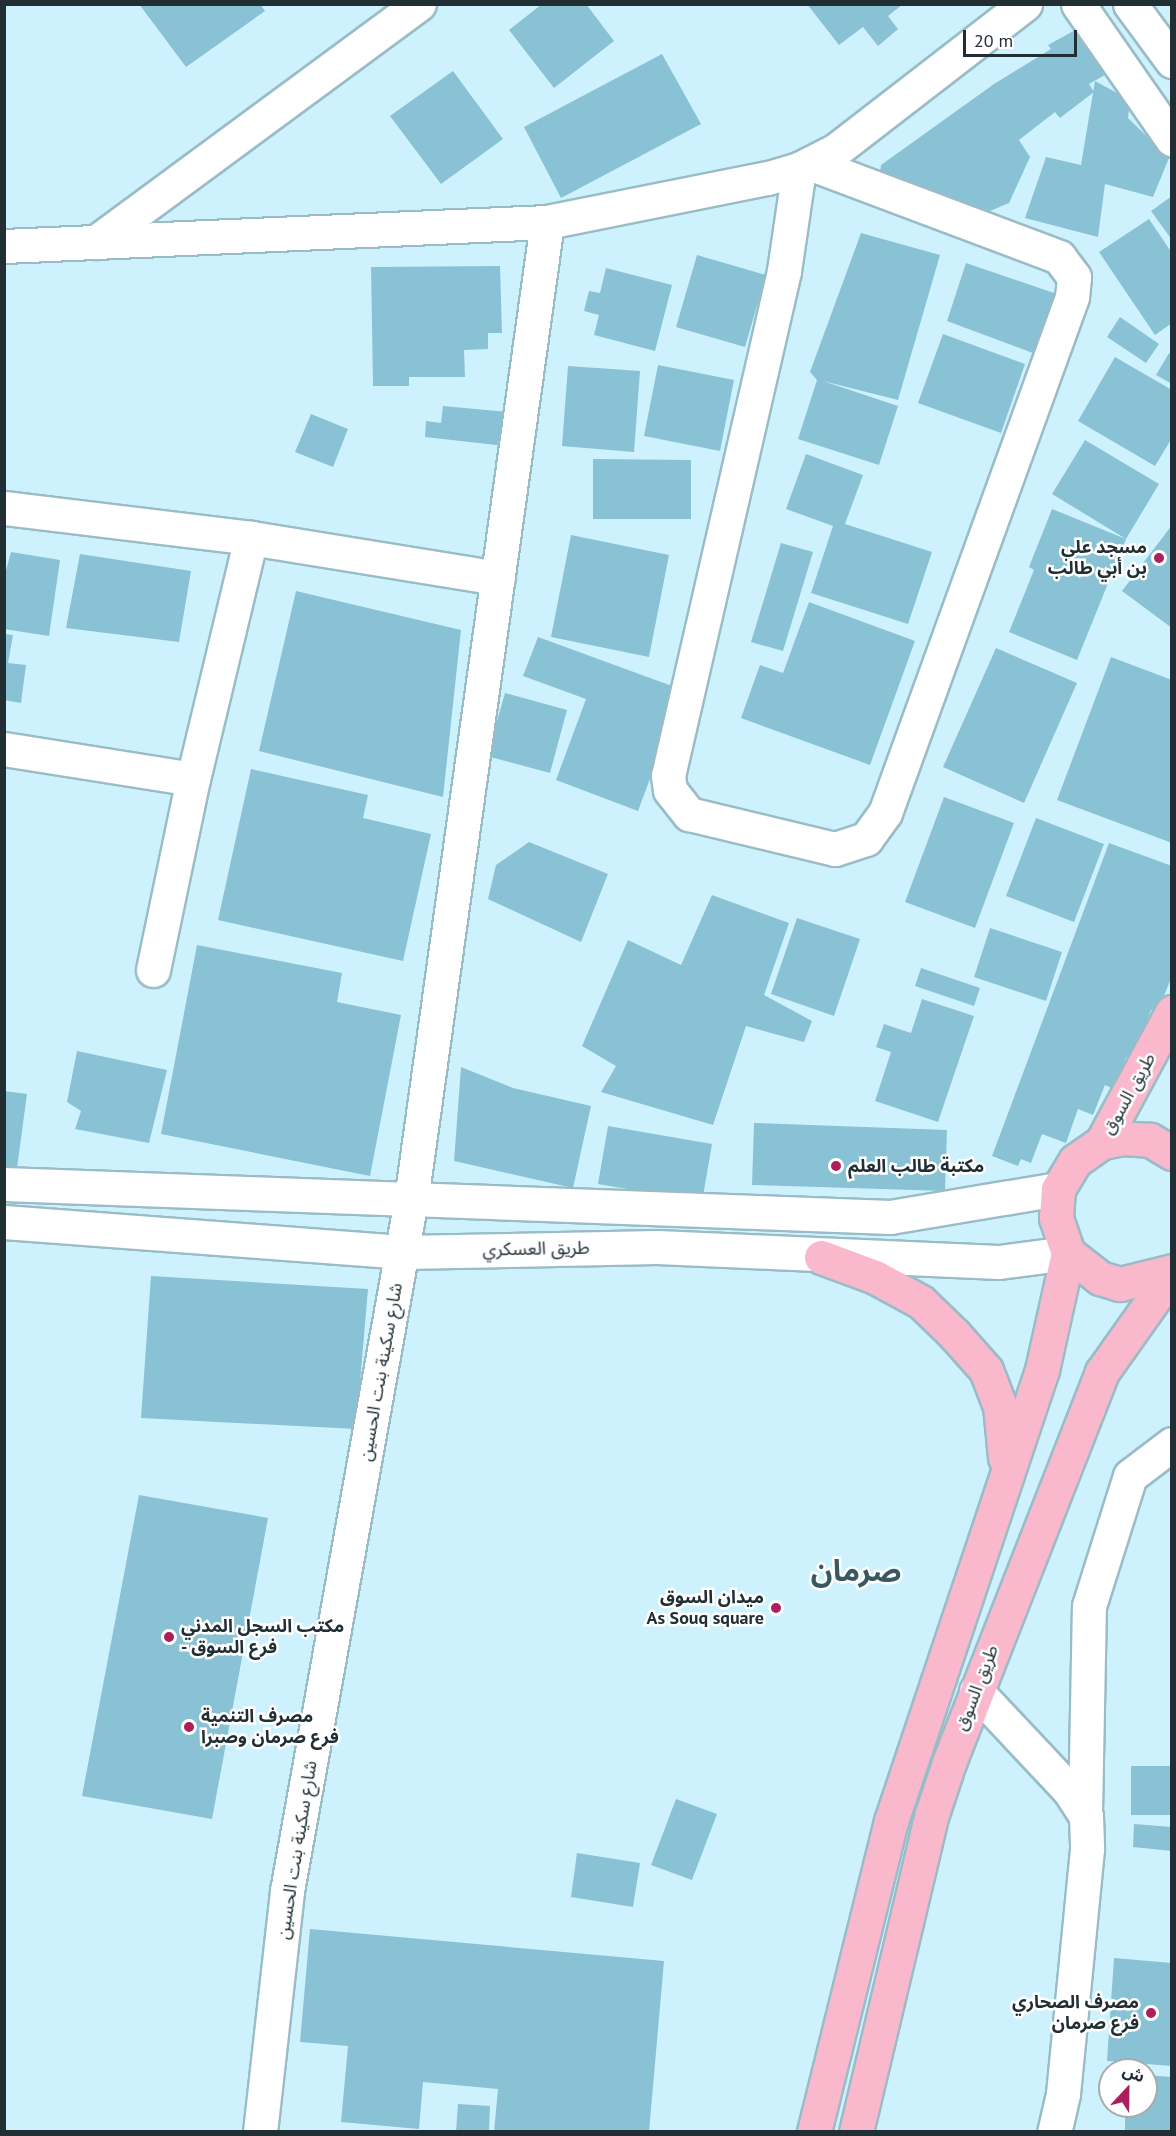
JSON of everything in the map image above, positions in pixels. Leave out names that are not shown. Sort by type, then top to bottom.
[{"type":"main road","name":"طريق السوق","points":[[1102,1142],[1172,1012]]},
{"type":"main road","points":[[814,2132],[888,1832],[1004,1477],[1042,1370],[1068,1253],[1056,1218],[1058,1189],[1075,1161],[1102,1142],[1123,1138],[1150,1140],[1172,1153]]},
{"type":"main road","points":[[1068,1253],[1100,1278],[1120,1284],[1172,1272]]},
{"type":"main road","points":[[821,1257],[875,1277],[921,1302],[986,1370],[1000,1406],[1006,1443],[1004,1477]]},
{"type":"main road","name":"طريق السوق","points":[[856,2132],[932,1814],[976,1691],[1102,1371],[1172,1272]]},
{"type":"street","points":[[96,242],[419,4]]},
{"type":"street","points":[[4,246],[547,222],[805,166],[836,150],[1024,4]]},
{"type":"street","points":[[1078,4],[1172,139]]},
{"type":"street","points":[[1130,4],[1172,61]]},
{"type":"street","points":[[805,166],[1059,257],[1074,277],[1072,297],[885,813],[867,839],[835,849],[689,814],[678,804],[668,776],[784,271],[805,166]]},
{"type":"street","name":"شارع سكينة بنت الحسين","points":[[260,2132],[287,1891],[411,1200],[547,222]]},
{"type":"street","points":[[4,508],[251,538],[498,578]]},
{"type":"street","points":[[153,970],[193,779],[251,538]]},
{"type":"street","points":[[4,749],[193,779]]},
{"type":"street","points":[[4,1184],[890,1217],[1058,1189]]},
{"type":"street","name":"طريق العسكري","points":[[4,1222],[402,1252],[657,1247],[821,1257],[999,1262],[1068,1253]]},
{"type":"street","points":[[1054,2132],[1062,2094],[1087,1849],[1085,1812],[1089,1606],[1130,1476],[1172,1444]]},
{"type":"street","points":[[976,1691],[1069,1790],[1085,1812]]},
{"type":"building","points":[[139,4],[260,4],[265,11],[186,67]]},
{"type":"building","points":[[542,4],[586,4],[614,41],[554,88],[509,30]]},
{"type":"building","points":[[807,4],[903,4],[888,16],[898,29],[878,46],[863,27],[839,45]]},
{"type":"building","points":[[1079,28],[1112,71],[1089,84],[1094,92],[1060,118],[1055,112],[1019,140],[1030,157],[1009,203],[990,211],[880,173],[881,165],[994,84],[1051,49],[1048,45]]},
{"type":"building","points":[[662,54],[701,124],[561,198],[524,127]]},
{"type":"building","points":[[453,71],[503,139],[441,184],[390,116]]},
{"type":"building","points":[[1095,81],[1130,100],[1128,118],[1169,158],[1153,197],[1105,184],[1098,237],[1025,218],[1046,157],[1081,165]]},
{"type":"building","points":[[1172,196],[1172,240],[1151,211]]},
{"type":"building","points":[[1149,219],[1172,253],[1172,323],[1155,335],[1099,252]]},
{"type":"building","points":[[861,233],[940,255],[898,400],[823,381],[898,406],[879,465],[798,439],[817,380],[810,372]]},
{"type":"building","points":[[697,255],[766,275],[745,347],[676,327]]},
{"type":"building","points":[[966,263],[1060,295],[1038,355],[947,321]]},
{"type":"building","points":[[500,266],[502,333],[488,333],[488,349],[464,350],[465,377],[409,377],[409,386],[373,386],[371,267]]},
{"type":"building","points":[[606,268],[672,285],[655,351],[594,335],[599,315],[584,311],[589,291],[600,293]]},
{"type":"building","points":[[1120,317],[1159,344],[1146,363],[1107,337]]},
{"type":"building","points":[[943,334],[1025,364],[1001,433],[918,403]]},
{"type":"building","points":[[1169,353],[1172,355],[1172,384],[1156,375]]},
{"type":"building","points":[[1115,357],[1172,390],[1172,438],[1155,466],[1078,421]]},
{"type":"building","points":[[658,365],[734,380],[720,451],[644,436]]},
{"type":"building","points":[[568,366],[640,371],[634,452],[562,446]]},
{"type":"building","points":[[443,406],[508,412],[505,446],[425,437],[426,421],[441,423]]},
{"type":"building","points":[[311,414],[348,429],[333,467],[295,452]]},
{"type":"building","points":[[1085,440],[1159,484],[1126,539],[1052,494]]},
{"type":"building","points":[[806,454],[863,475],[845,524],[932,552],[908,624],[811,593],[833,526],[786,509]]},
{"type":"building","points":[[593,459],[691,460],[691,519],[593,519]]},
{"type":"building","points":[[1052,509],[1126,539],[1077,660],[1009,632],[1034,570],[1029,567]]},
{"type":"building","name":"مسجد علي بن أبي طالب","points":[[1172,525],[1172,628],[1122,591]]},
{"type":"building","points":[[571,535],[669,555],[649,657],[551,637]]},
{"type":"building","points":[[781,543],[813,552],[783,651],[751,642]]},
{"type":"building","points":[[11,552],[60,560],[49,636],[4,629],[4,578]]},
{"type":"building","points":[[80,554],[191,571],[179,642],[66,628]]},
{"type":"building","points":[[296,591],[461,630],[443,797],[259,751]]},
{"type":"building","points":[[809,602],[915,641],[870,765],[741,718],[760,665],[783,673]]},
{"type":"building","points":[[4,634],[13,635],[8,663],[26,665],[21,703],[4,700]]},
{"type":"building","points":[[538,637],[683,690],[638,811],[556,780],[586,699],[523,676]]},
{"type":"building","points":[[996,648],[1077,683],[1024,803],[943,767]]},
{"type":"building","points":[[1111,657],[1172,680],[1172,843],[1057,800]]},
{"type":"building","points":[[505,693],[567,710],[550,773],[487,756]]},
{"type":"building","points":[[251,769],[368,795],[363,818],[431,834],[403,961],[218,920]]},
{"type":"building","points":[[944,797],[1014,823],[975,928],[905,902]]},
{"type":"building","points":[[1036,818],[1104,844],[1074,922],[1006,896]]},
{"type":"building","points":[[529,842],[608,874],[581,942],[488,899],[496,865]]},
{"type":"building","points":[[1109,843],[1172,866],[1172,976],[1157,1013],[1151,1010],[1132,1059],[1126,1057],[1114,1089],[1105,1085],[1093,1115],[1078,1109],[1066,1143],[1042,1134],[1031,1163],[1021,1159],[1018,1166],[992,1156]]},
{"type":"building","points":[[712,895],[789,923],[764,995],[812,1021],[804,1042],[746,1026],[713,1125],[601,1092],[616,1066],[582,1046],[628,940],[681,965]]},
{"type":"building","points":[[797,918],[860,939],[834,1016],[771,994]]},
{"type":"building","points":[[990,928],[1062,952],[1046,1001],[974,977]]},
{"type":"building","points":[[197,945],[342,973],[337,1002],[401,1015],[370,1176],[161,1134]]},
{"type":"building","points":[[921,968],[980,988],[974,1006],[915,986]]},
{"type":"building","points":[[922,999],[974,1016],[938,1122],[875,1101],[891,1052],[876,1047],[884,1024],[911,1033]]},
{"type":"building","points":[[77,1051],[167,1070],[149,1143],[75,1129],[81,1111],[67,1102]]},
{"type":"building","points":[[461,1067],[513,1088],[591,1106],[573,1188],[454,1161]]},
{"type":"building","points":[[4,1091],[27,1094],[17,1168],[4,1167]]},
{"type":"building","points":[[754,1123],[947,1130],[945,1191],[752,1185]]},
{"type":"building","points":[[608,1126],[712,1144],[702,1202],[598,1184]]},
{"type":"building","points":[[151,1276],[368,1289],[356,1429],[141,1418]]},
{"type":"building","points":[[139,1495],[268,1518],[212,1819],[82,1796]]},
{"type":"building","points":[[1131,1766],[1172,1766],[1172,1815],[1131,1815]]},
{"type":"building","points":[[676,1799],[717,1814],[692,1880],[651,1865]]},
{"type":"building","points":[[1134,1824],[1172,1827],[1172,1851],[1133,1847]]},
{"type":"building","points":[[577,1853],[640,1863],[633,1907],[571,1897]]},
{"type":"building","points":[[310,1929],[664,1961],[649,2132],[494,2132],[498,2089],[423,2082],[419,2129],[341,2122],[348,2046],[300,2042]]},
{"type":"building","points":[[1114,1958],[1172,1963],[1172,2066],[1158,2065],[1158,2058],[1107,2058]]},
{"type":"building","points":[[1158,2076],[1172,2077],[1172,2132],[1125,2132],[1125,2118],[1158,2118]]},
{"type":"building","points":[[458,2104],[490,2106],[489,2132],[456,2132]]},
{"type":"place","name":"مسجد علي بن أبي طالب","points":[[1159,558]]},
{"type":"place","name":"مكتبة طالب العلم","points":[[836,1166]]},
{"type":"place","name":"ميدان السوق As Souq square","points":[[776,1608]]},
{"type":"place","name":"مكتب السجل المدني - فرع السوق","points":[[169,1637]]},
{"type":"place","name":"مصرف التنمية فرع صرمان وصبرا","points":[[189,1727]]},
{"type":"place","name":"مصرف الصحاري فرع صرمان","points":[[1151,2013]]},
{"type":"district","name":"صرمان","points":[[856,1570]]}]
